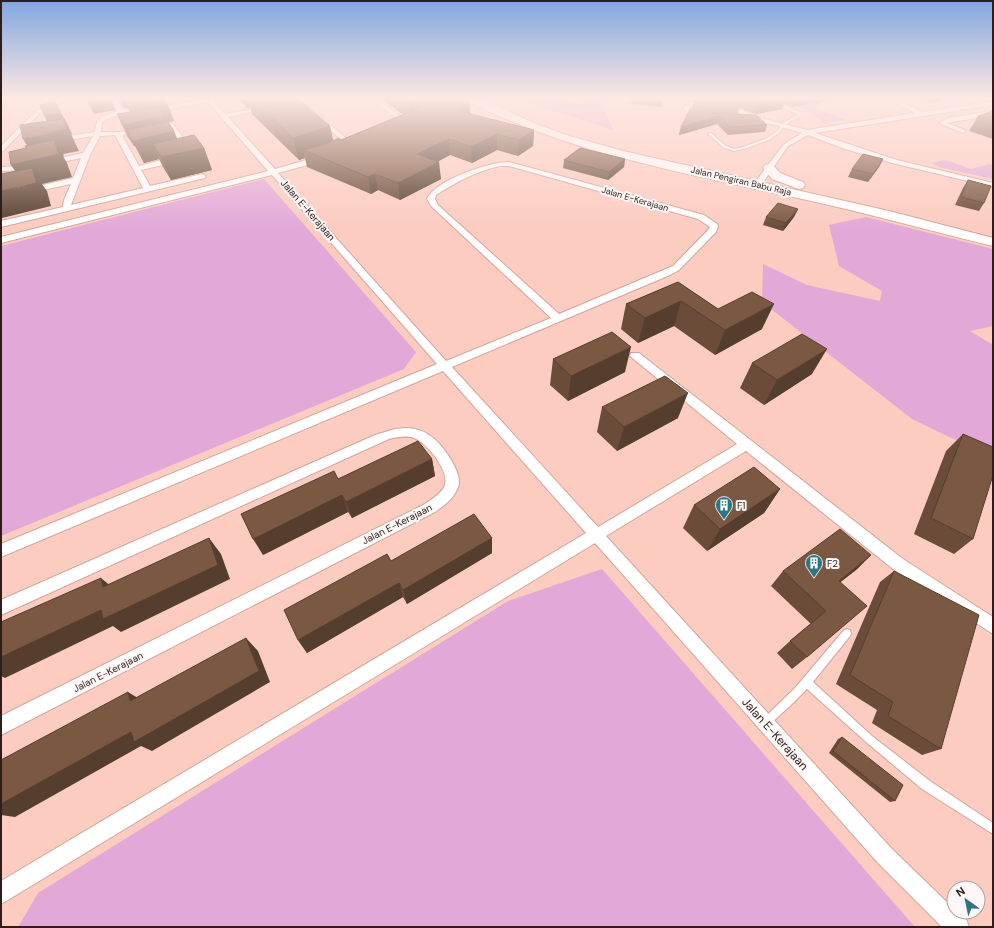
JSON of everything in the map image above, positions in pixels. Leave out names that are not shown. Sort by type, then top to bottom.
[{"type":"main road","name":"Jalan Pengiran Babu Raja","points":[[573,141],[640,159],[762,177],[882,213],[993,242]]},
{"type":"main road","name":"Jalan Pengiran Babu Raja","points":[[599,141],[646,153],[897,207],[993,232]]},
{"type":"street","points":[[1,150],[9,141]]},
{"type":"street","name":"Jalan E-Kerajaan","points":[[67,208],[68,200],[86,155],[93,141]]},
{"type":"street","points":[[123,141],[148,189]]},
{"type":"street","points":[[137,169],[191,155],[182,141]]},
{"type":"street","name":"Jalan E-Kerajaan","points":[[247,141],[445,366],[885,856],[935,907],[958,927]]},
{"type":"street","points":[[345,141],[351,146]]},
{"type":"street","points":[[762,177],[786,145],[791,141]]},
{"type":"street","points":[[832,141],[863,153],[993,185]]},
{"type":"street","points":[[128,151],[135,149]]},
{"type":"street","points":[[1,170],[24,168],[86,155]]},
{"type":"street","name":"Jalan E-Kerajaan","points":[[1,240],[274,172],[312,162],[330,155]]},
{"type":"street","name":"Jalan E-Kerajaan","points":[[504,163],[701,217],[712,223],[714,226],[713,230],[676,268],[558,318],[435,206],[431,199],[433,194],[482,167],[504,163]]},
{"type":"street","points":[[1,224],[202,176]]},
{"type":"street","points":[[23,192],[76,180]]},
{"type":"street","points":[[121,195],[124,209]]},
{"type":"street","points":[[1,551],[558,318]]},
{"type":"street","points":[[634,356],[898,564],[993,626]]},
{"type":"street","name":"Jalan E-Kerajaan","points":[[1,608],[379,438],[394,433],[410,433],[421,436],[433,446],[452,472],[453,482],[450,489],[443,499],[430,508],[1,726]]},
{"type":"street","points":[[1,893],[747,444]]},
{"type":"lane","points":[[718,141],[725,148],[734,150],[762,141]]},
{"type":"lane","points":[[765,723],[782,709],[807,683],[847,633]]},
{"type":"lane","points":[[807,683],[869,739],[926,785],[993,829]]},
{"type":"shaded area","points":[[945,160],[971,169],[989,164],[993,165],[993,179],[939,167],[932,163]]},
{"type":"shaded area","points":[[264,179],[416,352],[404,369],[1,536],[1,246]]},
{"type":"shaded area","points":[[866,217],[993,249],[993,326],[970,331],[993,345],[993,458],[912,419],[762,302],[763,264],[807,285],[880,301],[882,291],[839,266],[829,225]]},
{"type":"shaded area","points":[[602,569],[915,927],[18,927],[38,893],[508,601]]},
{"type":"building","points":[[54,141],[59,154],[11,165],[9,152],[26,148],[25,146]]},
{"type":"building","points":[[165,141],[199,141],[204,148],[161,157],[153,144]]},
{"type":"building","points":[[331,141],[444,141],[417,154],[439,162],[398,183],[375,174],[368,177],[303,150]]},
{"type":"building","points":[[455,141],[482,141],[471,147]]},
{"type":"building","points":[[580,148],[625,159],[609,172],[564,160]]},
{"type":"building","points":[[863,154],[883,159],[873,174],[852,169]]},
{"type":"building","points":[[32,168],[37,183],[1,191],[1,174]]},
{"type":"building","points":[[968,180],[991,186],[984,203],[961,197]]},
{"type":"building","points":[[778,203],[798,209],[786,223],[766,217]]},
{"type":"building","points":[[678,282],[718,309],[752,292],[774,304],[725,330],[681,301],[645,318],[626,304]]},
{"type":"building","points":[[612,332],[631,347],[571,376],[553,359]]},
{"type":"building","points":[[802,334],[827,349],[777,380],[752,363]]},
{"type":"building","points":[[665,376],[688,393],[624,427],[602,407]]},
{"type":"building","points":[[963,434],[993,447],[993,475],[973,539],[931,518]]},
{"type":"building","points":[[418,441],[432,459],[346,502],[342,495],[253,539],[241,514],[334,471],[338,479]]},
{"type":"building","points":[[754,467],[780,489],[720,529],[694,505]]},
{"type":"building","points":[[474,514],[492,538],[403,590],[399,583],[298,640],[284,610],[387,554],[391,561]]},
{"type":"building","points":[[840,529],[871,555],[839,581],[867,606],[807,657],[790,641],[826,611],[783,571]]},
{"type":"building","points":[[209,538],[218,565],[103,619],[101,610],[1,657],[1,622],[101,578],[103,587]]},
{"type":"building","points":[[894,571],[979,615],[941,749],[888,716],[893,702],[850,675]]},
{"type":"building","points":[[246,638],[259,671],[134,742],[131,732],[1,804],[1,760],[128,692],[130,701]]},
{"type":"building","points":[[842,737],[903,785],[895,801],[833,751]]},
{"type":"place","name":"F1","points":[[724,520]]},
{"type":"place","name":"F2","points":[[814,578]]}]
